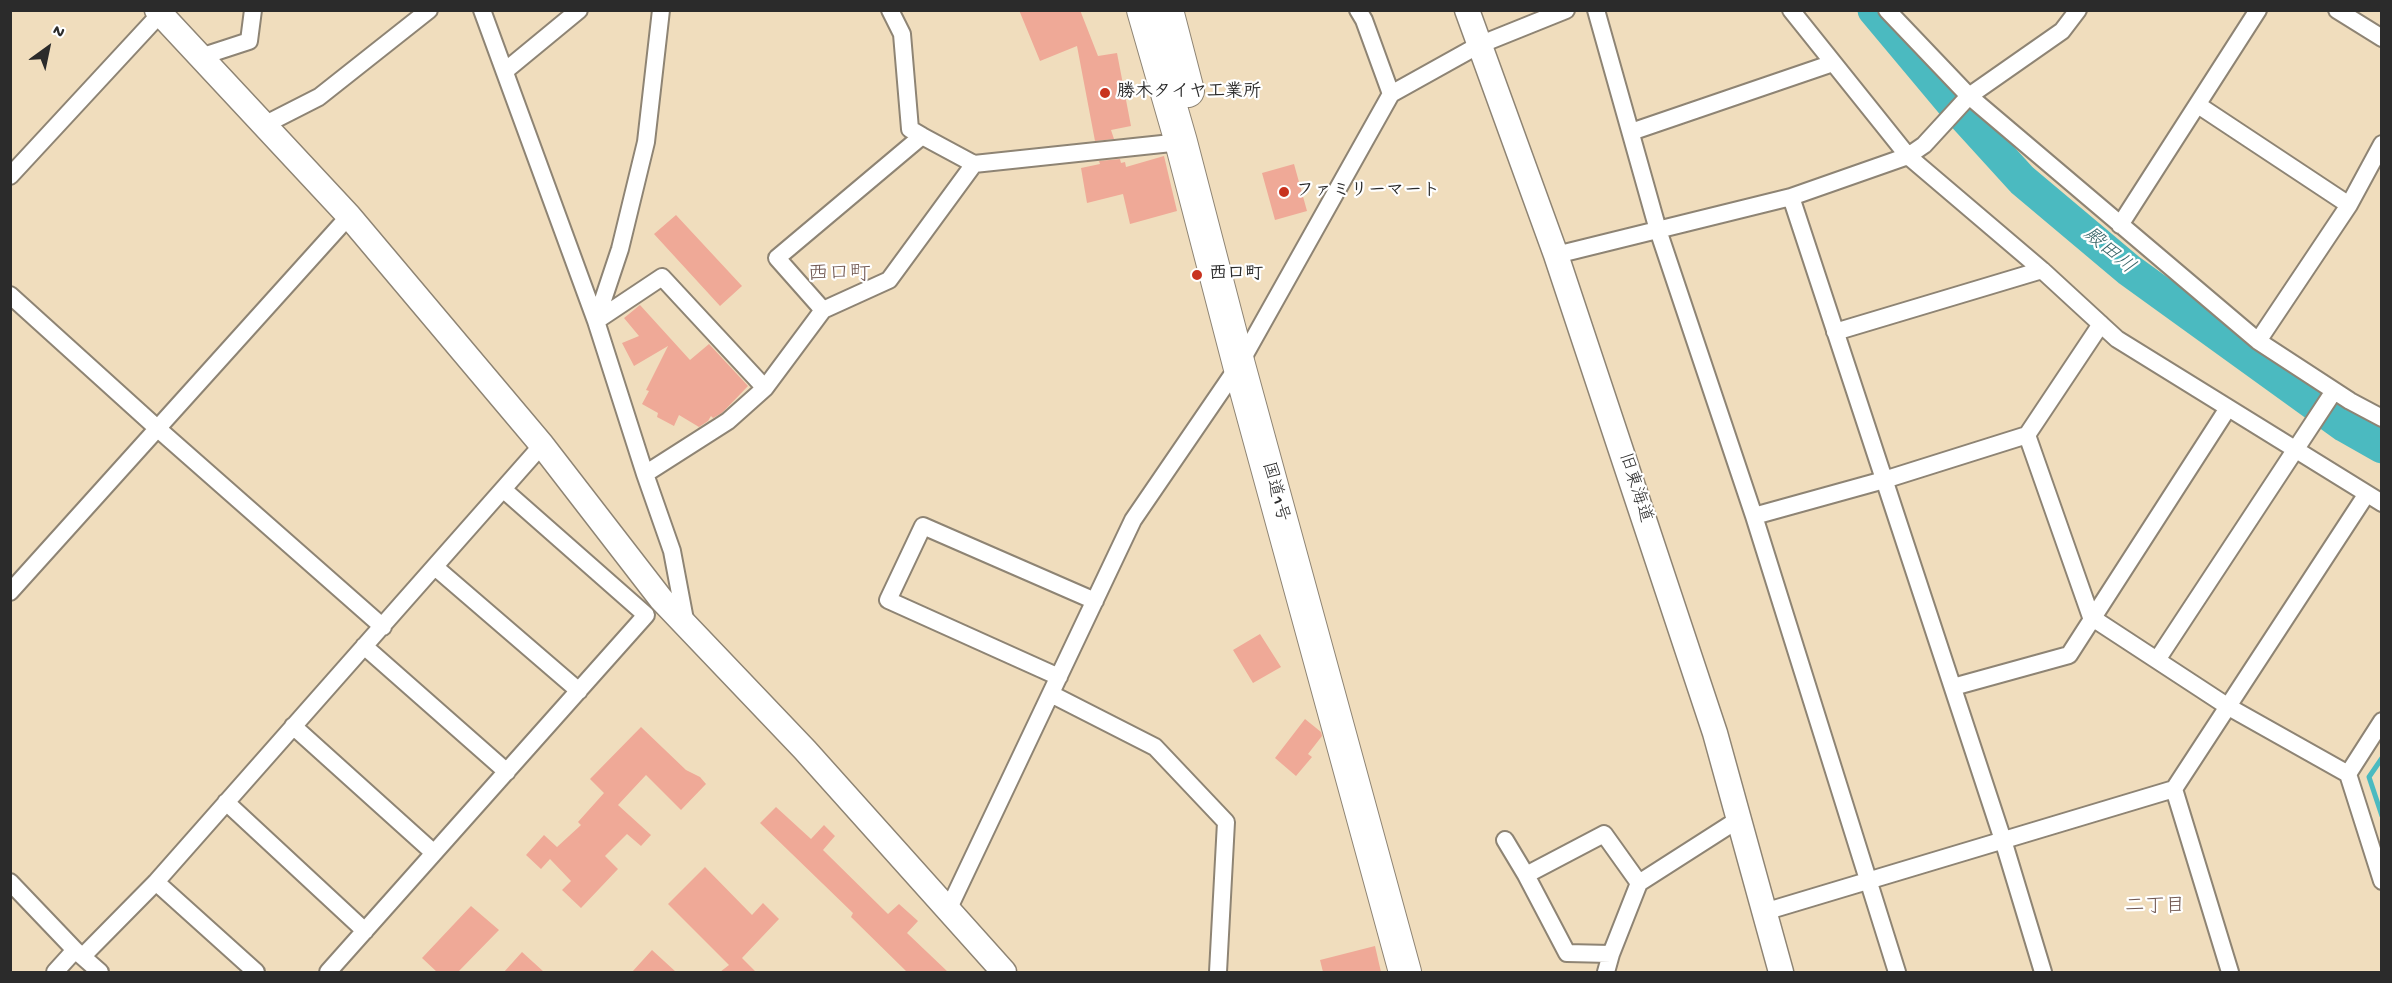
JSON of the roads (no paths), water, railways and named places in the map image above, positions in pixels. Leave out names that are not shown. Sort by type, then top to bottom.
[{"type":"highway","name":"国道1号","points":[[1143,10],[1427,972]]},
{"type":"highway","name":"国道1号","points":[[1167,10],[1245,353],[1405,972]]},
{"type":"street","points":[[200,57],[249,41],[253,10]]},
{"type":"street","points":[[264,125],[319,98],[429,10]]},
{"type":"street","points":[[482,10],[596,321],[672,550],[686,626]]},
{"type":"street","points":[[505,71],[579,10]]},
{"type":"street","points":[[596,321],[620,249],[646,141],[661,10]]},
{"type":"street","points":[[890,10],[902,34],[910,129],[974,164],[1181,142]]},
{"type":"street","points":[[1358,10],[1364,20],[1391,94]]},
{"type":"street","name":"旧東海道","points":[[1467,10],[1556,255],[1715,733],[1781,972]]},
{"type":"street","points":[[948,910],[1133,520],[1245,353],[1391,94],[1479,45],[1566,10]]},
{"type":"street","points":[[1596,10],[1658,230],[1754,516],[1897,972]]},
{"type":"street","points":[[1791,10],[1908,156],[2042,270],[2117,339],[2382,503]]},
{"type":"street","points":[[1887,10],[1965,101],[2120,225],[2258,341],[2331,396],[2382,418]]},
{"type":"street","points":[[1556,255],[1791,197],[1908,156],[1924,145],[1965,101],[2062,31],[2078,10]]},
{"type":"street","points":[[2120,225],[2258,10]]},
{"type":"street","points":[[2337,10],[2382,38]]},
{"type":"street","points":[[10,176],[158,12],[349,216],[542,445],[661,599],[806,750],[1004,972]]},
{"type":"street","points":[[1630,132],[1833,63]]},
{"type":"street","points":[[2198,105],[2349,205]]},
{"type":"street","points":[[823,310],[777,258],[922,136]]},
{"type":"street","points":[[2258,341],[2349,205],[2382,144]]},
{"type":"street","points":[[645,474],[728,421],[765,387],[823,310],[889,280],[974,164]]},
{"type":"street","points":[[1791,197],[2003,840],[2043,972]]},
{"type":"street","points":[[10,592],[349,216]]},
{"type":"street","points":[[1835,332],[2042,270]]},
{"type":"street","points":[[596,321],[662,277],[765,387]]},
{"type":"street","points":[[10,295],[383,627]]},
{"type":"street","points":[[1754,516],[1884,480],[2027,435],[2101,324]]},
{"type":"street","points":[[2157,660],[2331,396]]},
{"type":"street","points":[[1953,687],[2069,655],[2091,617],[2228,408]]},
{"type":"street","points":[[2027,435],[2091,617],[2227,706],[2348,774],[2382,880]]},
{"type":"street","points":[[55,972],[156,882],[542,445]]},
{"type":"street","points":[[328,972],[646,615],[504,490]]},
{"type":"street","points":[[1764,912],[2174,789],[2366,495]]},
{"type":"street","points":[[1059,677],[888,600],[923,526],[1095,601]]},
{"type":"street","points":[[435,567],[579,691]]},
{"type":"street","points":[[364,646],[507,772]]},
{"type":"street","points":[[1050,694],[1155,747],[1226,822],[1218,972]]},
{"type":"street","points":[[2348,774],[2382,721]]},
{"type":"street","points":[[293,726],[435,853]]},
{"type":"street","points":[[2174,789],[2230,972]]},
{"type":"street","points":[[226,802],[365,931]]},
{"type":"street","points":[[1606,972],[1639,883],[1739,819]]},
{"type":"street","points":[[1526,875],[1604,834],[1639,883]]},
{"type":"street","points":[[1505,840],[1567,953],[1611,954]]},
{"type":"street","points":[[10,882],[100,972]]},
{"type":"street","points":[[156,882],[256,972]]},
{"type":"waterway","name":"殿田川","points":[[1874,10],[1951,102],[2022,180],[2129,270],[2345,426],[2382,447]]},
{"type":"waterway","points":[[2382,758],[2369,777],[2382,816]]},
{"type":"place","name":"勝木タイヤ工業所","points":[[1105,93]]},
{"type":"place","name":"ファミリーマート","points":[[1284,192]]},
{"type":"place","name":"西口町","points":[[1197,275]]},
{"type":"district","name":"西口町","points":[[839,276]]},
{"type":"district","name":"二丁目","points":[[2155,908]]}]
